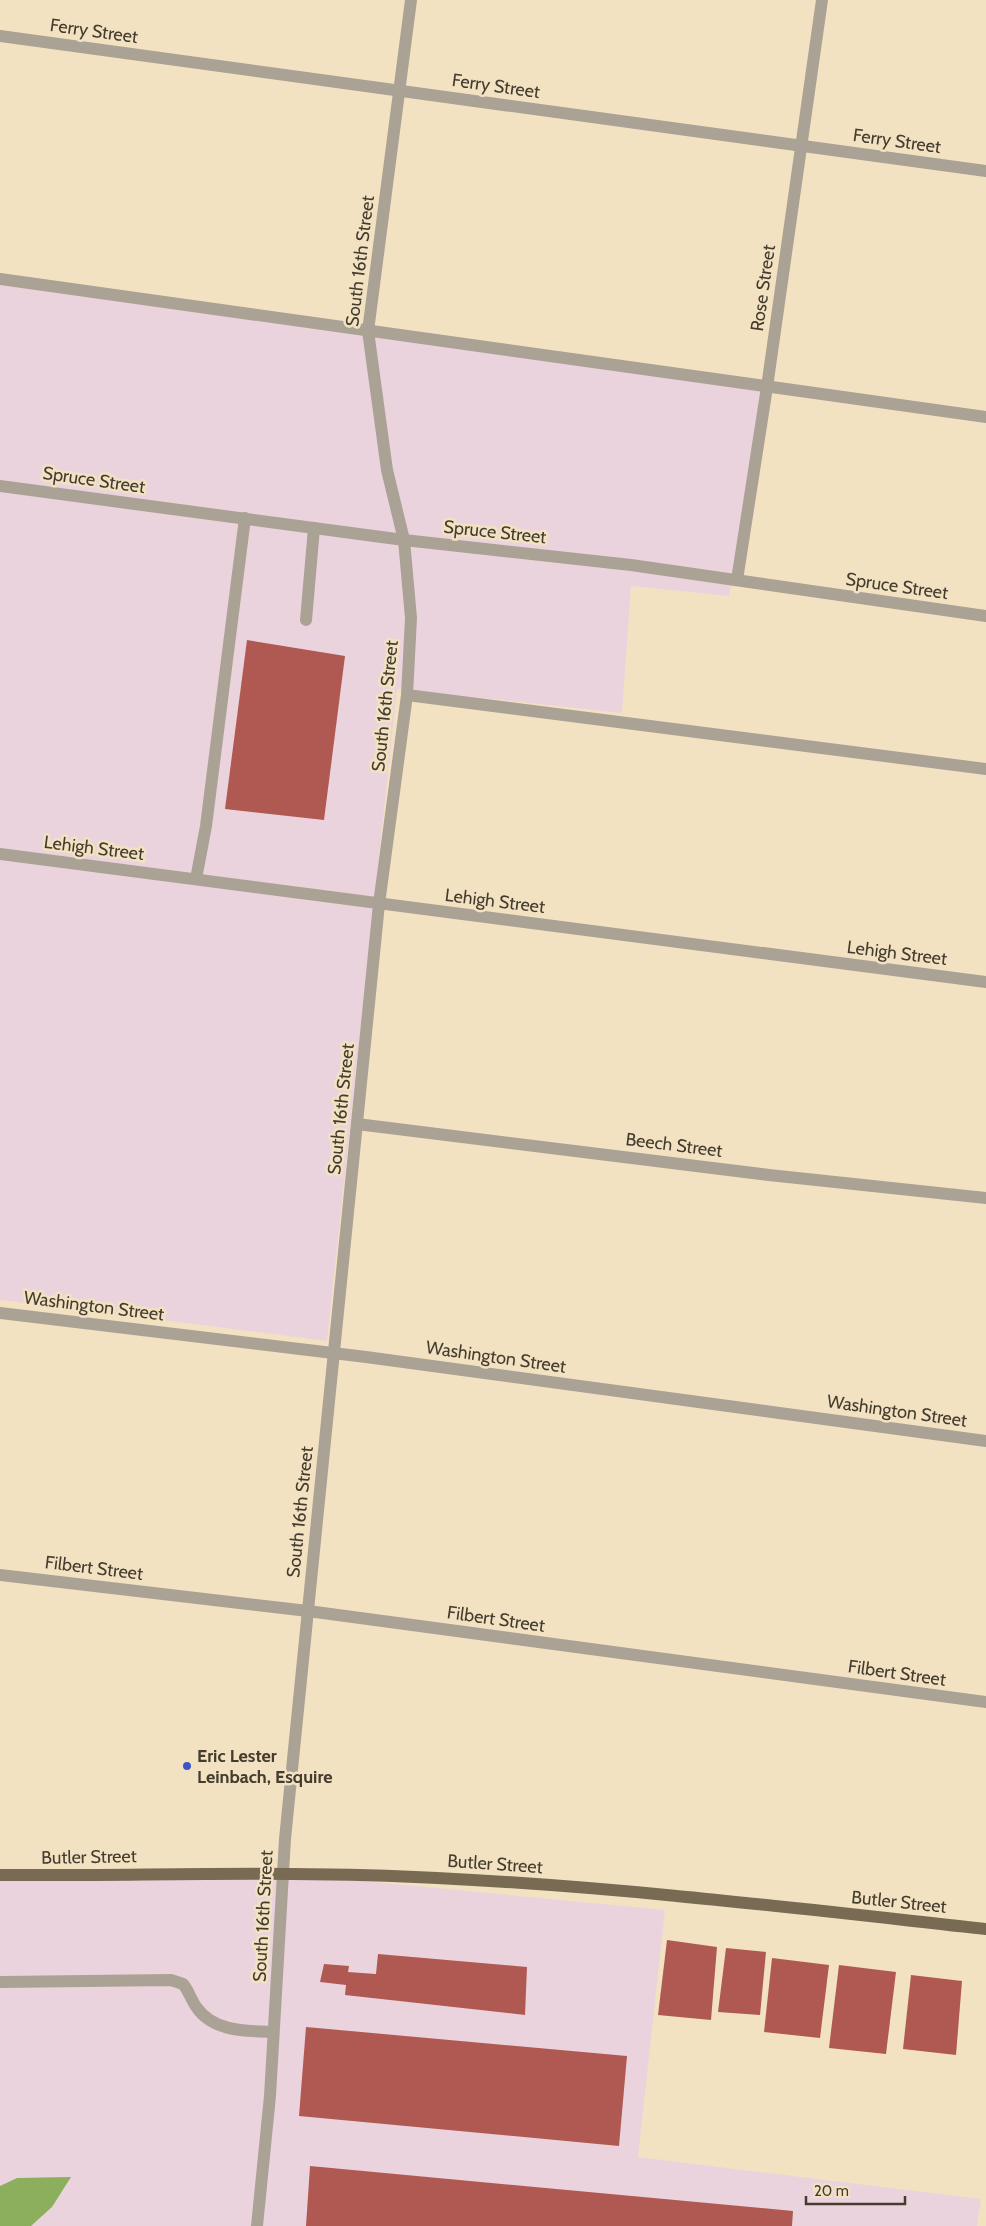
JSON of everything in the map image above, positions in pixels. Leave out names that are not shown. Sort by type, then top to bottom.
[{"type":"main road","name":"Butler Street","points":[[0,1875],[282,1873],[524,1883],[773,1905],[986,1929]]},
{"type":"street","name":"South 16th Street","points":[[257,2226],[270,2096],[282,1873],[379,904],[407,695],[411,618],[404,540],[387,470],[368,332],[411,0]]},
{"type":"street","name":"Rose Street","points":[[737,580],[767,387],[822,0]]},
{"type":"street","name":"Ferry Street","points":[[0,36],[986,171]]},
{"type":"street","points":[[0,279],[986,417]]},
{"type":"street","name":"Spruce Street","points":[[0,486],[404,540],[631,565],[986,616]]},
{"type":"street","points":[[196,879],[210,798],[245,518]]},
{"type":"street","points":[[306,620],[314,528]]},
{"type":"street","points":[[407,695],[986,769]]},
{"type":"street","name":"Lehigh Street","points":[[0,854],[986,982]]},
{"type":"street","name":"Beech Street","points":[[357,1124],[769,1175],[986,1198]]},
{"type":"street","name":"Washington Street","points":[[0,1313],[334,1353],[986,1441]]},
{"type":"street","name":"Filbert Street","points":[[0,1575],[308,1611],[986,1702]]},
{"type":"street","points":[[0,1982],[170,1980],[183,1984],[200,2012],[216,2025],[242,2030],[274,2032]]},
{"type":"shaded area","points":[[0,274],[769,384],[729,596],[631,586],[622,713],[397,689],[327,1341],[0,1300]]},
{"type":"shaded area","points":[[0,1869],[270,1872],[665,1910],[638,2157],[981,2199],[977,2226],[0,2226]]},
{"type":"green space","points":[[71,2177],[52,2207],[31,2226],[0,2226],[0,2186],[17,2178]]},
{"type":"building","points":[[247,640],[345,656],[324,820],[225,809]]},
{"type":"building","points":[[667,1940],[717,1947],[711,2020],[658,2015]]},
{"type":"building","points":[[726,1948],[766,1952],[760,2015],[718,2012]]},
{"type":"building","points":[[378,1954],[527,1967],[525,2015],[345,1995],[346,1985],[320,1982],[324,1964],[349,1966],[348,1972],[376,1974]]},
{"type":"building","points":[[772,1958],[829,1965],[820,2038],[764,2032]]},
{"type":"building","points":[[839,1965],[896,1972],[886,2054],[829,2048]]},
{"type":"building","points":[[911,1975],[962,1981],[956,2055],[903,2049]]},
{"type":"building","points":[[306,2027],[627,2056],[619,2146],[299,2116]]},
{"type":"building","points":[[310,2166],[793,2211],[792,2226],[306,2226]]},
{"type":"place","name":"Eric Lester Leinbach, Esquire","points":[[187,1766]]}]
